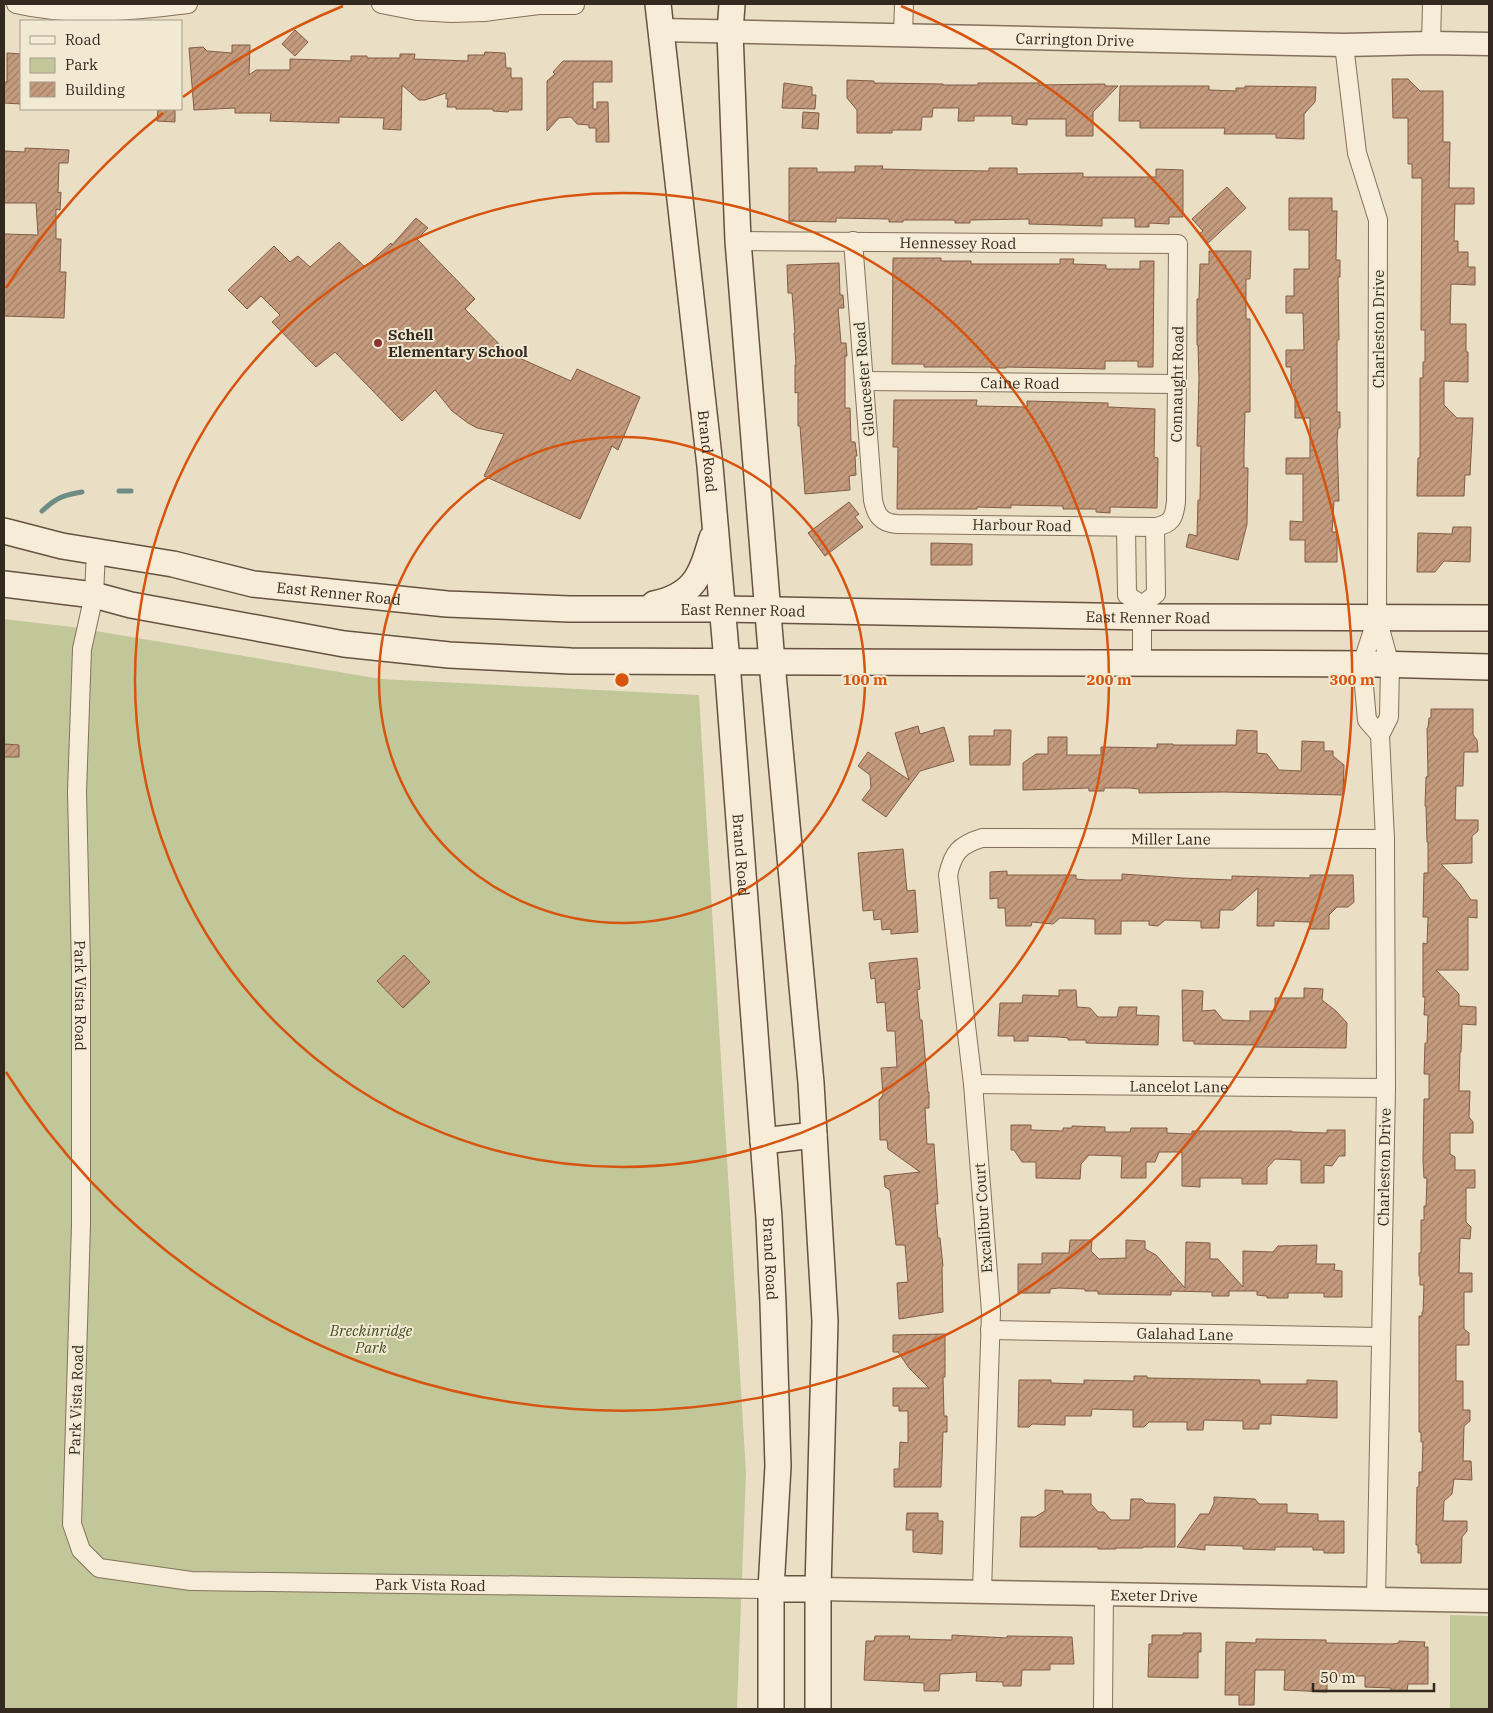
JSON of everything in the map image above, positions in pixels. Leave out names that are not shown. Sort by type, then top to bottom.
[{"type":"main road","name":"Brand Road","points":[[658,4],[709,454],[728,662],[763,1141],[773,1303],[778,1466],[771,1589],[771,1709]]},
{"type":"main road","points":[[732,4],[730,32],[738,241],[772,663],[809,1063],[825,1321],[818,1590],[818,1709]]},
{"type":"main road","points":[[636,609],[668,601],[694,584],[704,566],[715,526]]},
{"type":"main road","name":"East Renner Road","points":[[4,531],[62,546],[173,564],[253,584],[447,604],[569,609],[1142,611],[1378,618],[1489,618]]},
{"type":"main road","points":[[4,584],[94,595],[131,605],[344,644],[449,655],[571,661],[1362,664],[1489,667]]},
{"type":"main road","points":[[763,1141],[814,1134]]},
{"type":"main road","points":[[771,1589],[818,1590]]},
{"type":"street","points":[[16,4],[73,11],[136,11],[188,4]]},
{"type":"street","points":[[380,4],[417,11],[452,13],[484,12],[539,4],[575,4]]},
{"type":"street","points":[[904,4],[904,34]]},
{"type":"street","points":[[1431,43],[1432,4]]},
{"type":"street","name":"Carrington Drive","points":[[661,30],[1344,45],[1489,44]]},
{"type":"street","name":"Charleston Drive","points":[[1344,45],[1357,153],[1378,220],[1378,618],[1390,665],[1389,717],[1380,735],[1384,839],[1386,1088],[1376,1599]]},
{"type":"street","name":"Hennessey Road","points":[[738,241],[1178,244]]},
{"type":"street","name":"Gloucester Road","points":[[853,241],[873,500],[878,515]]},
{"type":"street","name":"Connaught Road","points":[[1162,525],[1172,518],[1176,502],[1178,244]]},
{"type":"street","name":"Caine Road","points":[[865,382],[1176,384]]},
{"type":"street","name":"Harbour Road","points":[[878,515],[888,523],[897,524],[1126,527],[1162,525]]},
{"type":"street","points":[[1142,664],[1142,611],[1156,594],[1162,525]]},
{"type":"street","points":[[1126,527],[1127,595],[1142,611]]},
{"type":"street","name":"Park Vista Road","points":[[96,552],[94,595],[82,649],[77,792],[81,968],[81,1225],[72,1524],[81,1550],[99,1568],[206,1582],[771,1589]]},
{"type":"street","name":"Charleston Drive","points":[[1378,618],[1362,664],[1367,720],[1380,735]]},
{"type":"street","name":"Miller Lane","points":[[959,849],[982,838],[1384,839]]},
{"type":"street","name":"Excalibur Court","points":[[959,849],[952,860],[948,876],[973,1084],[990,1312],[982,1591]]},
{"type":"street","name":"Lancelot Lane","points":[[973,1084],[1386,1088]]},
{"type":"street","name":"Galahad Lane","points":[[990,1330],[1380,1337]]},
{"type":"street","name":"Exeter Drive","points":[[818,1590],[982,1591],[1489,1601]]},
{"type":"street","points":[[1103,1709],[1104,1594]]},
{"type":"green space","name":"Breckinridge Park","points":[[4,619],[72,627],[381,679],[699,695],[746,1473],[737,1709],[4,1709]]},
{"type":"green space","points":[[1450,1615],[1489,1616],[1489,1709],[1450,1709]]},
{"type":"building","points":[[295,30],[308,42],[295,56],[282,44]]},
{"type":"building","points":[[232,45],[250,45],[249,75],[256,70],[290,70],[290,59],[351,61],[351,56],[400,58],[400,54],[415,54],[414,59],[468,61],[468,55],[484,55],[485,52],[505,53],[506,68],[511,68],[511,78],[522,78],[522,110],[509,110],[508,112],[493,111],[493,109],[456,109],[456,107],[447,107],[448,99],[446,99],[446,93],[425,100],[419,100],[402,85],[401,130],[383,129],[384,118],[339,117],[339,123],[270,121],[271,113],[235,113],[235,108],[194,110],[189,48],[203,47],[207,51],[232,53]]},
{"type":"building","points":[[7,53],[20,54],[20,104],[4,103],[4,82],[7,82]]},
{"type":"building","points":[[563,61],[612,61],[612,82],[593,82],[593,109],[597,109],[597,102],[608,102],[609,142],[596,142],[596,128],[577,124],[571,117],[559,118],[547,131],[547,81],[555,74],[553,72]]},
{"type":"building","points":[[1392,79],[1408,79],[1420,91],[1443,91],[1443,142],[1450,142],[1449,188],[1474,188],[1474,204],[1455,204],[1454,241],[1458,241],[1458,252],[1468,252],[1468,267],[1475,267],[1475,285],[1451,284],[1450,324],[1466,324],[1468,382],[1444,381],[1444,405],[1457,418],[1473,418],[1470,475],[1465,475],[1464,496],[1417,496],[1418,458],[1420,458],[1420,378],[1423,378],[1423,362],[1425,362],[1425,330],[1421,330],[1422,178],[1412,178],[1412,164],[1408,164],[1408,118],[1393,118]]},
{"type":"building","points":[[847,80],[874,81],[874,83],[943,85],[1039,83],[1039,85],[1105,84],[1105,86],[1118,86],[1093,112],[1093,136],[1066,136],[1066,119],[1027,119],[1027,125],[1012,124],[1012,116],[974,116],[974,121],[958,121],[959,108],[933,108],[932,117],[922,117],[921,130],[892,130],[892,133],[857,133],[857,110],[847,98]]},
{"type":"building","points":[[784,83],[812,87],[812,95],[816,95],[815,109],[782,108]]},
{"type":"building","points":[[1120,86],[1209,86],[1209,90],[1236,91],[1236,88],[1245,88],[1245,86],[1316,87],[1315,102],[1304,114],[1304,139],[1276,138],[1276,134],[1224,134],[1225,128],[1140,128],[1140,121],[1119,121]]},
{"type":"building","points":[[158,110],[175,110],[175,122],[157,121]]},
{"type":"building","points":[[803,112],[819,113],[818,129],[802,128]]},
{"type":"building","points":[[25,148],[69,150],[68,163],[59,163],[58,193],[61,192],[60,210],[56,209],[56,239],[61,239],[60,272],[66,272],[64,318],[4,316],[4,234],[38,235],[36,203],[4,203],[4,151],[25,152]]},
{"type":"building","points":[[855,166],[883,166],[882,169],[989,171],[989,168],[1017,168],[1017,174],[1083,173],[1083,177],[1156,177],[1156,169],[1183,170],[1183,217],[1169,217],[1169,224],[1149,223],[1149,227],[1135,227],[1135,218],[1102,218],[1102,226],[1029,224],[1029,219],[970,220],[970,223],[955,223],[955,220],[903,220],[903,222],[889,222],[889,219],[836,218],[836,222],[789,221],[789,168],[817,168],[817,172],[855,172]]},
{"type":"building","points":[[1227,187],[1246,208],[1208,243],[1199,234],[1203,231],[1192,219]]},
{"type":"building","points":[[1289,198],[1332,198],[1332,211],[1337,211],[1336,260],[1340,260],[1340,277],[1338,277],[1339,340],[1337,340],[1337,412],[1340,412],[1340,428],[1338,428],[1337,441],[1339,501],[1334,501],[1332,532],[1337,532],[1337,562],[1305,562],[1305,540],[1290,540],[1290,521],[1303,522],[1303,474],[1286,474],[1286,458],[1310,458],[1310,418],[1295,418],[1295,390],[1291,390],[1291,367],[1286,367],[1286,350],[1304,350],[1303,313],[1286,313],[1286,296],[1294,296],[1294,269],[1309,269],[1309,230],[1289,230]]},
{"type":"building","points":[[416,218],[428,228],[417,239],[475,299],[465,309],[508,353],[571,381],[577,369],[640,397],[618,450],[612,446],[580,519],[484,476],[504,434],[477,428],[468,423],[452,411],[435,390],[402,421],[335,352],[316,367],[272,322],[280,315],[261,296],[247,309],[228,290],[274,246],[290,262],[298,256],[310,267],[339,242],[365,267],[391,243],[392,245]]},
{"type":"building","points":[[1209,251],[1251,251],[1250,279],[1246,279],[1246,319],[1250,319],[1250,412],[1245,412],[1244,452],[1244,468],[1248,468],[1247,524],[1238,560],[1186,547],[1189,534],[1197,536],[1198,500],[1200,500],[1201,446],[1197,446],[1199,379],[1197,299],[1199,299],[1200,264],[1209,264]]},
{"type":"building","points":[[893,258],[941,258],[941,261],[971,261],[971,264],[1060,264],[1060,259],[1074,259],[1073,264],[1106,265],[1106,269],[1140,269],[1140,261],[1154,261],[1153,367],[1138,367],[1138,361],[1105,361],[1105,369],[924,367],[924,364],[892,364]]},
{"type":"building","points":[[839,263],[840,295],[843,295],[844,308],[838,308],[841,343],[846,343],[847,356],[845,356],[845,408],[850,408],[851,442],[855,442],[857,456],[855,456],[856,475],[849,476],[850,490],[805,494],[800,426],[798,426],[798,392],[795,393],[796,365],[792,293],[788,293],[787,265]]},
{"type":"building","points":[[894,400],[977,400],[976,406],[1027,407],[1027,401],[1108,403],[1108,407],[1155,409],[1154,457],[1158,458],[1157,508],[1110,507],[1110,513],[1096,512],[1096,509],[1063,509],[1063,506],[1011,505],[1011,508],[897,509],[898,447],[893,447]]},
{"type":"building","points":[[849,502],[859,514],[855,517],[863,527],[825,556],[808,533]]},
{"type":"building","points":[[1453,527],[1471,527],[1470,562],[1444,561],[1435,572],[1417,572],[1418,533],[1452,534]]},
{"type":"building","points":[[931,543],[972,544],[972,565],[931,565]]},
{"type":"building","points":[[1431,709],[1473,709],[1473,735],[1477,740],[1478,752],[1464,752],[1463,786],[1456,786],[1455,820],[1478,820],[1478,831],[1472,836],[1472,863],[1441,864],[1460,884],[1471,900],[1477,900],[1477,918],[1468,917],[1468,970],[1436,970],[1459,994],[1459,1006],[1476,1007],[1476,1025],[1462,1024],[1459,1091],[1470,1091],[1469,1117],[1473,1122],[1473,1133],[1450,1133],[1450,1154],[1455,1157],[1455,1170],[1475,1170],[1475,1188],[1466,1188],[1466,1222],[1471,1227],[1470,1239],[1460,1238],[1459,1273],[1472,1273],[1472,1292],[1464,1292],[1464,1329],[1469,1333],[1469,1345],[1456,1345],[1456,1381],[1463,1381],[1463,1410],[1470,1410],[1470,1421],[1464,1426],[1463,1461],[1471,1461],[1472,1480],[1454,1479],[1452,1494],[1444,1501],[1443,1521],[1467,1521],[1467,1531],[1462,1537],[1461,1563],[1421,1563],[1421,1553],[1418,1553],[1418,1545],[1416,1545],[1417,1487],[1419,1487],[1419,1472],[1422,1472],[1423,1442],[1421,1442],[1421,1432],[1419,1432],[1419,1316],[1422,1316],[1423,1312],[1424,1285],[1420,1285],[1419,1253],[1421,1253],[1421,1220],[1424,1220],[1424,1206],[1426,1206],[1427,1178],[1424,1178],[1423,1160],[1424,1099],[1429,1099],[1429,1074],[1424,1074],[1428,1015],[1424,1015],[1425,997],[1423,997],[1423,943],[1427,944],[1428,917],[1423,917],[1424,873],[1428,873],[1425,806],[1426,777],[1428,776],[1427,728],[1429,718],[1431,718]]},
{"type":"building","points":[[918,726],[920,734],[944,727],[954,761],[920,771],[886,817],[862,800],[871,788],[870,775],[858,766],[868,752],[909,780],[895,733]]},
{"type":"building","points":[[994,730],[1011,730],[1010,765],[970,765],[969,736],[994,736]]},
{"type":"building","points":[[1237,730],[1257,731],[1257,753],[1267,754],[1279,770],[1301,771],[1302,741],[1324,742],[1324,751],[1333,751],[1333,756],[1344,765],[1343,795],[1224,792],[1139,793],[1139,789],[1130,788],[1104,788],[1104,791],[1089,791],[1089,788],[1023,790],[1023,763],[1036,754],[1048,754],[1048,737],[1067,737],[1067,755],[1101,755],[1101,747],[1157,748],[1157,744],[1236,745]]},
{"type":"building","points":[[4,744],[19,745],[19,757],[4,757]]},
{"type":"building","points":[[903,849],[907,891],[915,890],[918,932],[891,934],[891,929],[882,930],[881,919],[874,920],[873,910],[863,911],[858,853]]},
{"type":"building","points":[[1007,871],[1007,875],[1076,875],[1076,879],[1086,880],[1122,880],[1122,874],[1232,880],[1232,876],[1310,878],[1310,875],[1353,875],[1354,902],[1348,907],[1337,907],[1329,915],[1329,929],[1310,929],[1310,922],[1274,921],[1274,926],[1257,926],[1258,888],[1233,910],[1220,910],[1219,928],[1201,928],[1201,921],[1165,920],[1158,926],[1149,925],[1149,921],[1121,921],[1121,934],[1095,934],[1095,919],[1060,918],[1053,924],[1032,922],[1031,926],[1006,926],[1005,908],[998,908],[998,898],[990,899],[990,872]]},
{"type":"building","points":[[404,955],[430,982],[403,1008],[377,981]]},
{"type":"building","points":[[917,958],[920,989],[917,990],[929,1092],[929,1108],[925,1108],[927,1144],[934,1144],[938,1204],[935,1204],[943,1266],[943,1312],[899,1319],[897,1283],[908,1282],[905,1245],[896,1245],[890,1190],[885,1187],[884,1176],[920,1172],[888,1149],[887,1140],[880,1140],[879,1100],[883,1095],[881,1068],[897,1067],[895,1031],[887,1031],[885,1002],[877,1003],[875,978],[871,979],[869,963]]},
{"type":"building","points":[[1304,988],[1323,989],[1322,1000],[1347,1023],[1346,1048],[1254,1047],[1255,1045],[1194,1044],[1194,1041],[1183,1041],[1182,990],[1203,991],[1202,1011],[1215,1010],[1223,1020],[1250,1021],[1250,1011],[1275,1011],[1275,998],[1304,998]]},
{"type":"building","points":[[1059,990],[1076,990],[1077,1007],[1090,1008],[1098,1017],[1117,1017],[1119,1007],[1137,1007],[1136,1015],[1159,1016],[1158,1045],[1086,1043],[1086,1040],[1028,1036],[1028,1041],[1014,1041],[1014,1036],[998,1036],[1000,1003],[1022,1003],[1023,995],[1059,996]]},
{"type":"building","points":[[1011,1125],[1031,1125],[1031,1130],[1063,1131],[1063,1128],[1072,1128],[1072,1126],[1105,1127],[1105,1132],[1130,1132],[1131,1128],[1167,1128],[1167,1133],[1192,1134],[1192,1131],[1327,1133],[1327,1130],[1345,1130],[1345,1156],[1339,1156],[1332,1166],[1324,1165],[1324,1183],[1301,1183],[1301,1160],[1275,1159],[1267,1168],[1267,1184],[1242,1184],[1242,1178],[1200,1178],[1200,1187],[1182,1186],[1182,1152],[1159,1152],[1155,1162],[1146,1162],[1146,1178],[1121,1178],[1122,1156],[1089,1155],[1081,1164],[1080,1179],[1036,1178],[1036,1162],[1022,1162],[1014,1150],[1011,1150]]},
{"type":"building","points":[[1070,1240],[1092,1240],[1091,1251],[1099,1259],[1126,1258],[1126,1240],[1145,1241],[1145,1249],[1156,1255],[1185,1288],[1186,1242],[1210,1243],[1210,1259],[1218,1259],[1243,1287],[1243,1251],[1273,1252],[1278,1246],[1317,1245],[1316,1264],[1335,1264],[1334,1270],[1342,1271],[1342,1297],[1324,1297],[1324,1293],[1288,1293],[1288,1298],[1267,1298],[1267,1296],[1257,1295],[1257,1291],[1229,1291],[1229,1296],[1212,1296],[1212,1292],[1171,1291],[1171,1295],[1098,1294],[1098,1291],[1085,1291],[1085,1289],[1059,1288],[1050,1289],[1050,1293],[1018,1293],[1018,1264],[1042,1264],[1042,1253],[1069,1253]]},
{"type":"building","points":[[945,1334],[945,1377],[943,1377],[944,1416],[947,1416],[947,1432],[943,1432],[941,1487],[894,1487],[894,1469],[899,1469],[900,1442],[908,1443],[908,1411],[899,1411],[899,1406],[893,1406],[893,1388],[929,1388],[909,1368],[898,1352],[893,1352],[893,1335]]},
{"type":"building","points":[[1134,1376],[1147,1376],[1147,1378],[1260,1380],[1260,1384],[1307,1384],[1307,1380],[1337,1381],[1337,1418],[1271,1415],[1271,1424],[1259,1424],[1259,1429],[1243,1429],[1243,1421],[1204,1420],[1203,1430],[1187,1430],[1187,1422],[1149,1422],[1144,1427],[1133,1427],[1133,1410],[1092,1409],[1091,1416],[1065,1416],[1065,1425],[1032,1424],[1029,1427],[1018,1427],[1019,1380],[1051,1380],[1051,1383],[1084,1384],[1084,1380],[1134,1381]]},
{"type":"building","points":[[1045,1490],[1063,1491],[1063,1494],[1091,1494],[1091,1504],[1098,1512],[1104,1512],[1111,1520],[1130,1520],[1131,1499],[1142,1499],[1146,1503],[1175,1504],[1175,1547],[1098,1549],[1098,1547],[1020,1547],[1021,1517],[1035,1517],[1045,1511]]},
{"type":"building","points":[[1214,1497],[1255,1499],[1259,1504],[1287,1504],[1287,1513],[1318,1514],[1318,1521],[1344,1521],[1344,1553],[1324,1553],[1324,1550],[1313,1550],[1313,1547],[1275,1547],[1275,1550],[1243,1549],[1243,1546],[1205,1545],[1205,1550],[1177,1547],[1200,1514],[1209,1514],[1214,1503]]},
{"type":"building","points":[[907,1513],[938,1513],[938,1521],[943,1521],[942,1554],[913,1552],[913,1530],[906,1530]]},
{"type":"building","points":[[1183,1633],[1201,1633],[1201,1652],[1198,1652],[1198,1678],[1148,1677],[1149,1644],[1152,1644],[1152,1635],[1183,1635]]},
{"type":"building","points":[[952,1635],[1007,1638],[1007,1636],[1072,1637],[1074,1664],[1050,1664],[1050,1670],[1022,1670],[1021,1686],[1003,1686],[1003,1682],[976,1681],[977,1672],[940,1674],[939,1691],[924,1691],[924,1683],[864,1680],[866,1641],[874,1641],[875,1636],[910,1636],[909,1639],[952,1640]]},
{"type":"building","points":[[1256,1639],[1326,1640],[1326,1643],[1392,1644],[1399,1643],[1399,1641],[1425,1642],[1424,1647],[1428,1647],[1428,1684],[1408,1684],[1407,1691],[1391,1691],[1391,1688],[1365,1687],[1365,1676],[1327,1676],[1327,1692],[1284,1690],[1285,1670],[1255,1670],[1254,1705],[1239,1705],[1239,1695],[1225,1695],[1226,1642],[1256,1643]]},
{"type":"waterway","points":[[119,491],[131,491]]},
{"type":"waterway","points":[[42,511],[60,498],[82,492]]},
{"type":"place","name":"Schell Elementary School","points":[[378,343]]}]
